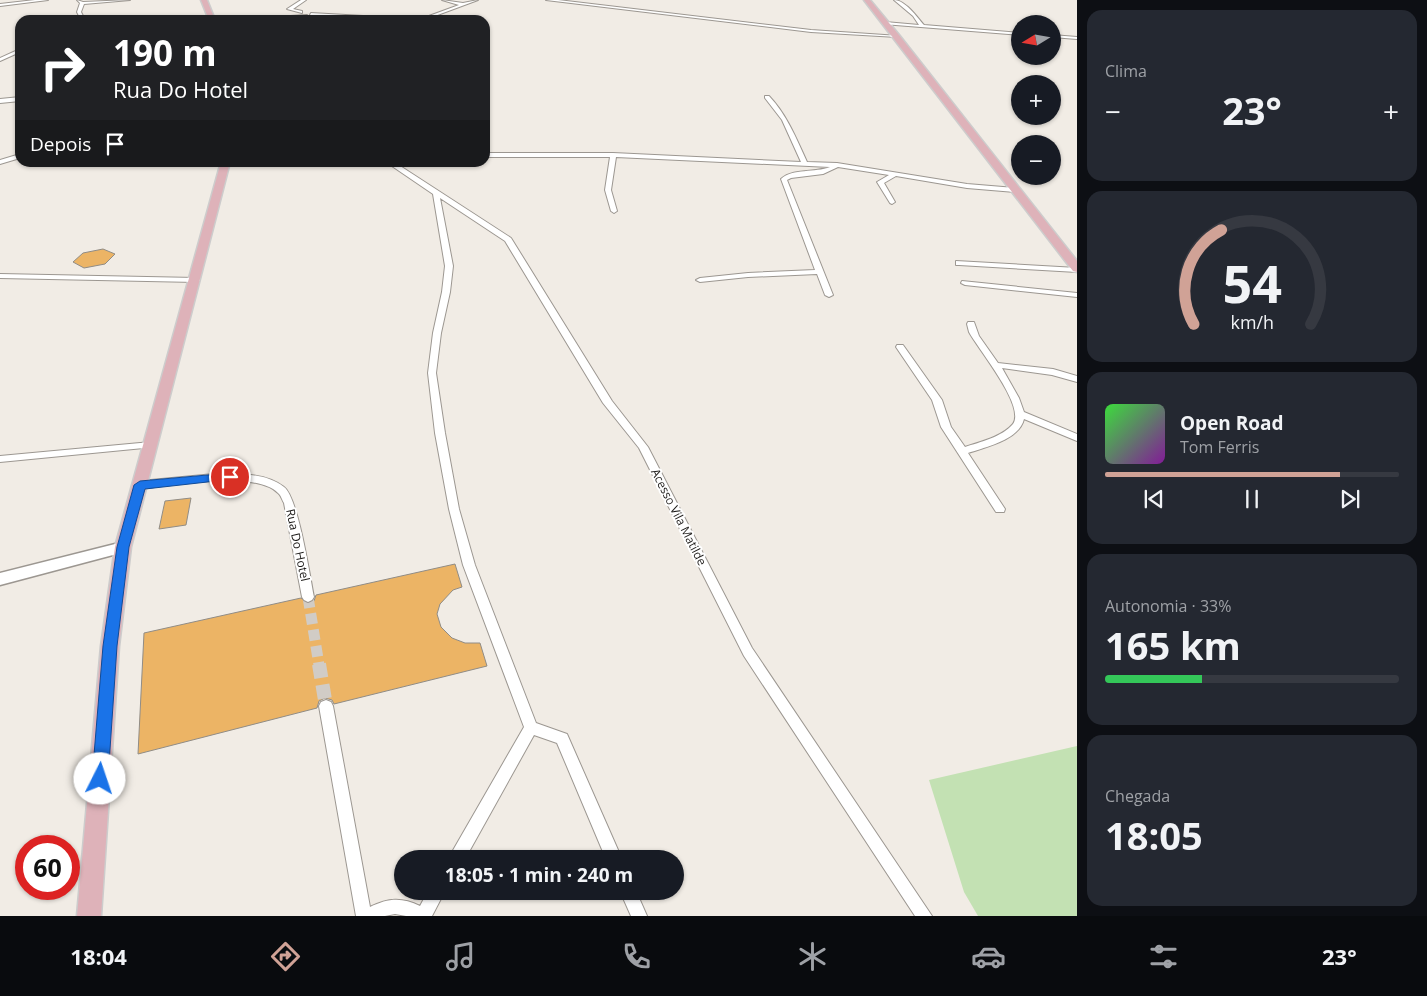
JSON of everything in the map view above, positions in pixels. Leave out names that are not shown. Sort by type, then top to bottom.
[{"type":"main road","points":[[204,0],[210,15]]},
{"type":"main road","points":[[867,0],[897,36],[1077,270]]},
{"type":"main road","points":[[89,916],[110,646],[123,547],[225,167]]},
{"type":"street","points":[[0,5],[46,0]]},
{"type":"street","points":[[81,15],[79,12],[80,2],[128,0]]},
{"type":"street","points":[[304,0],[289,10],[309,15]]},
{"type":"street","points":[[444,0],[463,4]]},
{"type":"street","points":[[433,15],[476,0]]},
{"type":"street","points":[[548,0],[580,2],[811,31],[897,36]]},
{"type":"street","points":[[896,0],[914,15],[923,26]]},
{"type":"street","points":[[885,22],[1011,33]]},
{"type":"street","points":[[1061,37],[1077,38]]},
{"type":"street","points":[[0,60],[15,52]]},
{"type":"street","points":[[766,97],[777,106],[805,164]]},
{"type":"street","points":[[0,101],[15,100]]},
{"type":"street","points":[[490,155],[535,153],[612,155],[837,165],[967,186],[1015,190]]},
{"type":"street","points":[[612,155],[608,190],[614,210]]},
{"type":"street","points":[[0,162],[15,158]]},
{"type":"street","points":[[830,295],[819,272],[784,179],[789,176],[823,172],[837,165]]},
{"type":"street","name":"Acesso Vila Matilde","points":[[396,167],[508,240],[608,403],[643,447],[748,652],[924,916]]},
{"type":"street","points":[[892,202],[880,182],[894,175]]},
{"type":"street","points":[[436,194],[449,266],[432,373],[440,433],[454,509],[469,565],[531,728]]},
{"type":"street","points":[[959,264],[1077,270]]},
{"type":"street","points":[[700,280],[748,275],[819,272]]},
{"type":"street","points":[[0,276],[196,280]]},
{"type":"street","points":[[965,283],[1077,295]]},
{"type":"street","points":[[962,452],[1003,436],[1019,422],[1021,414],[996,364],[977,338],[971,324]]},
{"type":"street","points":[[900,347],[936,400],[946,427],[1000,509]]},
{"type":"street","points":[[996,364],[1053,372],[1077,379]]},
{"type":"street","points":[[1021,414],[1077,438]]},
{"type":"street","points":[[0,459],[151,445]]},
{"type":"street","name":"Rua Do Hotel","points":[[140,485],[230,477],[253,478],[273,484],[283,491],[289,503],[308,597]]},
{"type":"street","points":[[0,579],[123,547]]},
{"type":"street","points":[[326,706],[364,916]]},
{"type":"street","points":[[461,850],[531,728]]},
{"type":"street","points":[[531,728],[562,738],[610,850]]},
{"type":"street","points":[[370,916],[381,909],[399,906],[408,908],[422,916],[432,900]]},
{"type":"street","points":[[632,900],[639,916]]},
{"type":"green space","points":[[1077,746],[1077,916],[978,916],[964,892],[929,780]]},
{"type":"building","points":[[103,249],[115,254],[105,264],[84,268],[73,262],[83,253]]},
{"type":"building","points":[[191,498],[186,525],[159,529],[165,501]]},
{"type":"building","points":[[455,564],[462,587],[453,590],[440,604],[437,614],[441,627],[452,638],[465,643],[480,643],[487,666],[334,704],[332,700],[325,698],[319,701],[317,708],[138,754],[144,633],[301,598],[309,604],[314,601],[316,595]]},
{"type":"tunnel","points":[[308,597],[319,665]]},
{"type":"tunnel","points":[[319,664],[326,706]]},
{"type":"route","points":[[100,779],[110,646],[123,547],[140,485],[230,477]]}]
